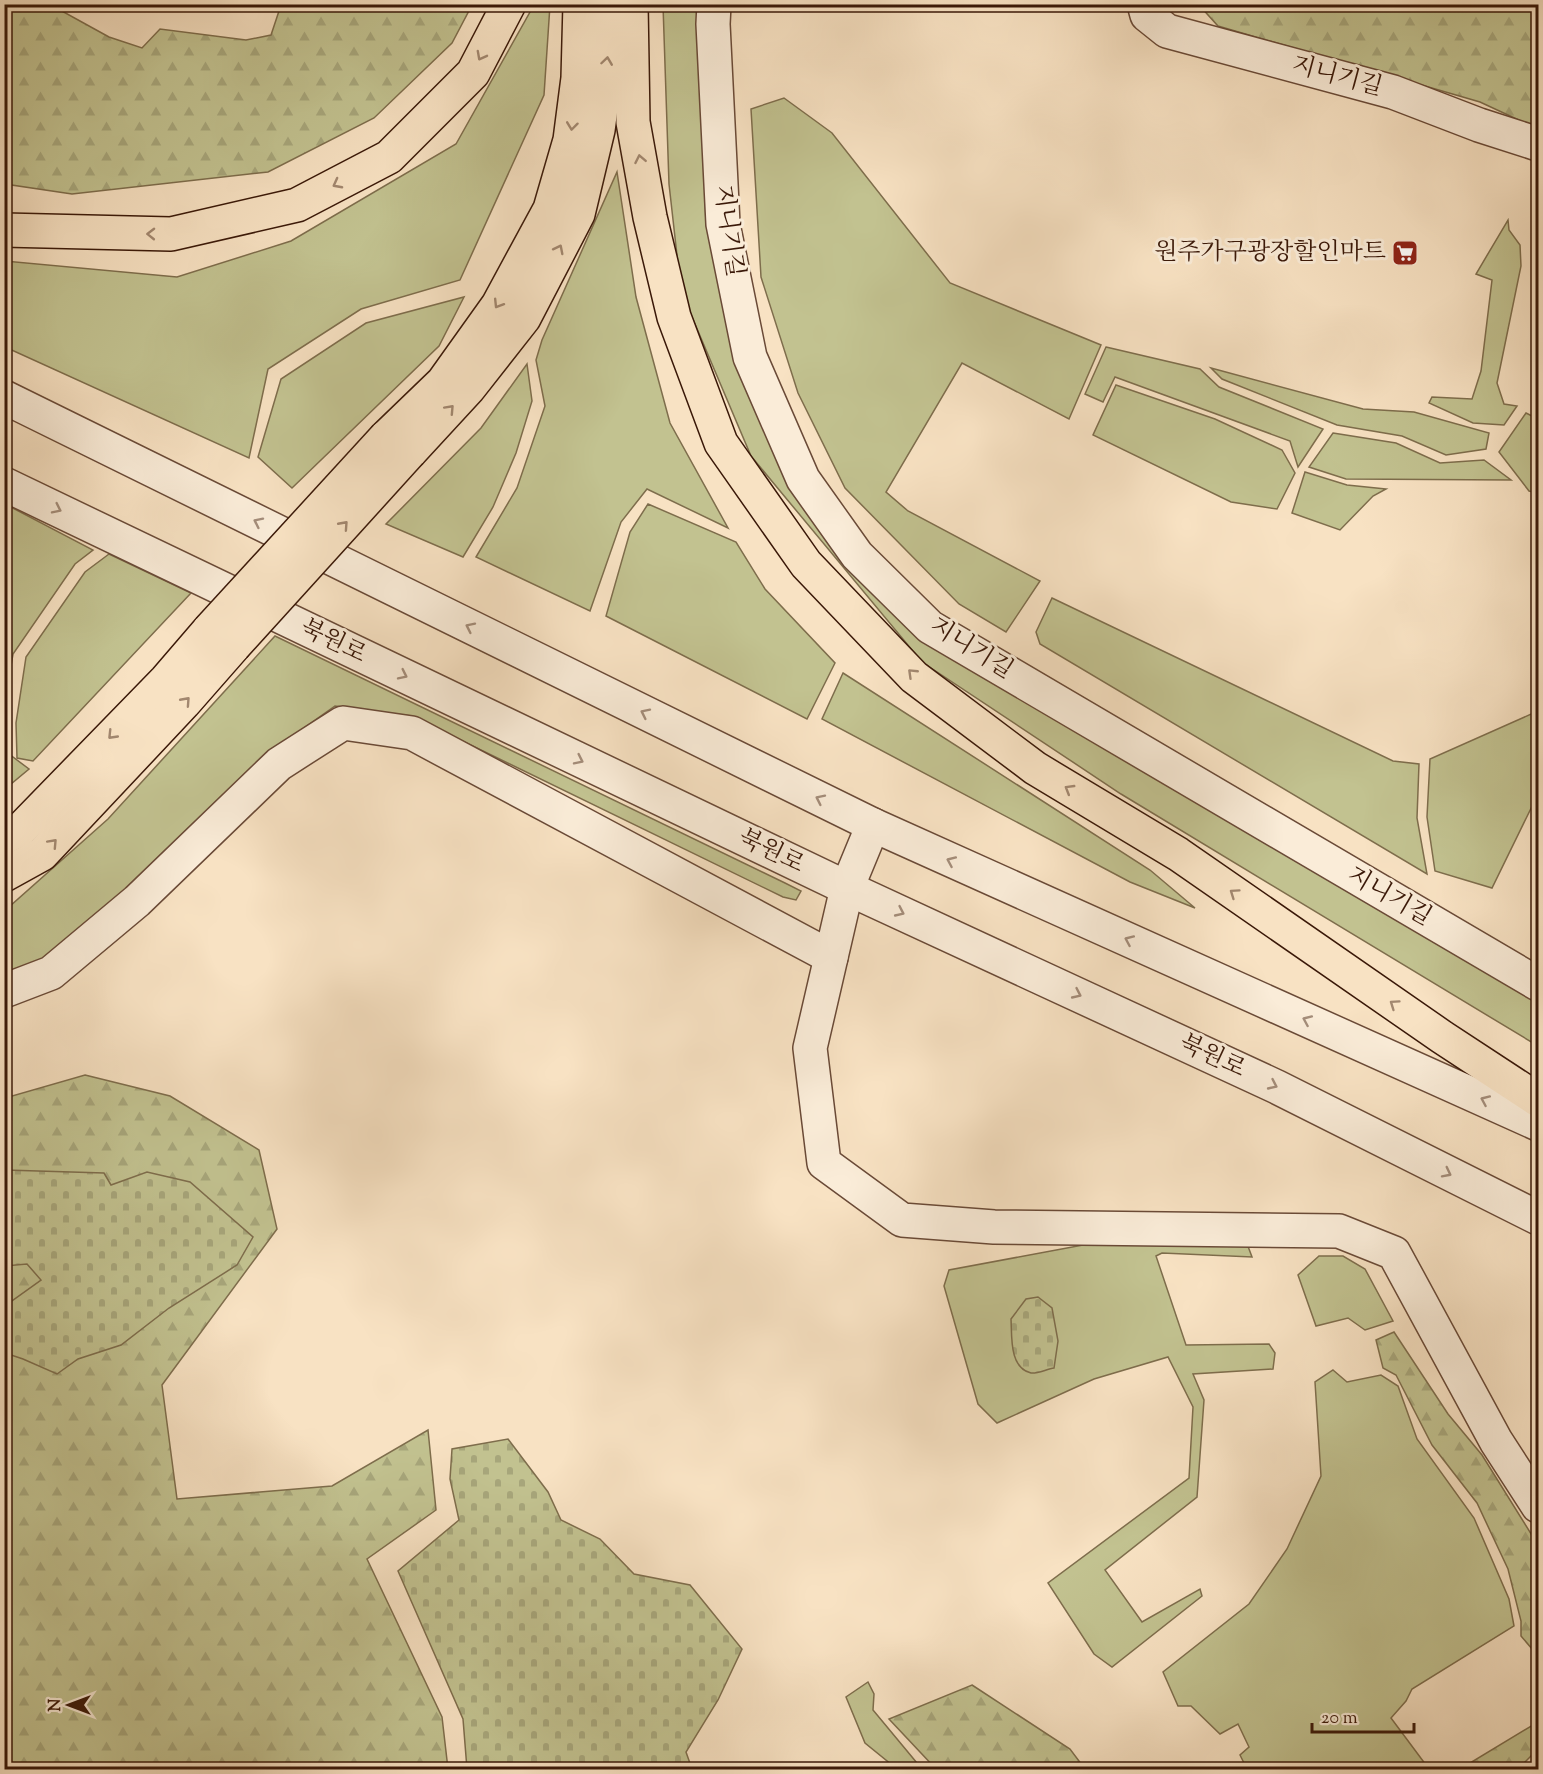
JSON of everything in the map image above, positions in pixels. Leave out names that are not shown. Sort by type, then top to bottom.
[{"type":"highway","points":[[4,230],[171,234],[297,205],[389,157],[472,73],[509,4]]},
{"type":"highway","points":[[4,838],[21,829],[166,680],[221,638],[398,444],[498,305],[550,209],[570,140],[578,78],[580,4]]},
{"type":"highway","points":[[398,444],[469,388],[524,318],[578,214],[598,130],[612,4]]},
{"type":"highway","points":[[631,4],[633,122],[650,216],[674,317],[721,442],[806,564],[914,677],[1035,768],[1178,854],[1442,1037],[1539,1100]]},
{"type":"highway","points":[[4,875],[42,854],[184,703],[221,638]]},
{"type":"street","name":"지니기길","points":[[714,4],[713,24],[723,224],[750,357],[803,479],[857,555],[930,627],[1539,984]]},
{"type":"street","name":"지니기길","points":[[1144,4],[1147,15],[1167,31],[1393,92],[1479,125],[1539,144]]},
{"type":"street","points":[[4,397],[873,825],[1539,1124]]},
{"type":"street","name":"북원로","points":[[4,484],[847,888],[1277,1087],[1539,1218]]},
{"type":"street","points":[[4,991],[51,973],[137,901],[279,764],[343,723],[412,733],[831,957]]},
{"type":"street","points":[[873,825],[847,888],[810,1048],[824,1162],[902,1220],[994,1227],[1339,1231],[1395,1253],[1496,1441],[1539,1506]]},
{"type":"green space","points":[[5,4],[51,5],[109,37],[142,48],[160,29],[246,40],[271,35],[281,5],[472,5],[452,43],[374,118],[268,172],[72,194],[5,184]]},
{"type":"green space","points":[[534,5],[550,5],[544,95],[460,280],[361,309],[268,369],[249,458],[5,347],[5,261],[177,277],[291,241],[456,144]]},
{"type":"green space","points":[[663,5],[699,5],[706,225],[763,423],[853,563],[1538,1000],[1538,1046],[1121,794],[922,662],[751,456],[681,291],[669,184]]},
{"type":"green space","points":[[1199,5],[1538,5],[1538,129],[1480,102],[1218,26]]},
{"type":"green space","points":[[784,98],[832,133],[950,283],[1101,345],[1069,419],[962,363],[886,492],[908,511],[1040,581],[1006,632],[959,604],[845,488],[798,393],[761,277],[751,109]]},
{"type":"green space","points":[[617,172],[636,297],[670,423],[728,528],[647,489],[621,522],[590,611],[476,557],[517,488],[545,406],[536,360],[542,340]]},
{"type":"green space","points":[[1508,220],[1509,230],[1520,245],[1521,266],[1497,383],[1504,404],[1517,406],[1504,425],[1473,423],[1429,403],[1432,397],[1472,399],[1481,371],[1492,280],[1476,274]]},
{"type":"green space","points":[[464,297],[439,346],[292,488],[258,457],[281,379],[366,323]]},
{"type":"green space","points":[[1106,347],[1200,369],[1219,387],[1323,429],[1298,467],[1290,441],[1115,377],[1103,402],[1085,394]]},
{"type":"green space","points":[[527,364],[532,401],[516,453],[493,507],[463,557],[386,524],[481,428]]},
{"type":"green space","points":[[1211,368],[1363,409],[1414,412],[1489,433],[1486,449],[1446,455],[1402,436],[1337,425],[1222,379]]},
{"type":"green space","points":[[1116,385],[1215,419],[1282,450],[1295,473],[1277,509],[1231,502],[1093,435]]},
{"type":"green space","points":[[1526,413],[1538,419],[1538,493],[1529,491],[1499,452]]},
{"type":"green space","points":[[1333,433],[1396,443],[1440,463],[1484,460],[1511,480],[1346,479],[1309,467]]},
{"type":"green space","points":[[1305,472],[1347,485],[1386,489],[1373,496],[1340,530],[1292,513]]},
{"type":"green space","points":[[5,504],[93,550],[75,564],[13,654],[5,700]]},
{"type":"green space","points":[[648,504],[736,542],[765,589],[835,663],[807,719],[606,616],[630,532]]},
{"type":"green space","points":[[109,554],[191,593],[33,761],[17,758],[16,723],[26,657],[85,572]]},
{"type":"green space","points":[[1052,598],[1393,761],[1419,764],[1417,818],[1427,874],[1040,644],[1036,632]]},
{"type":"green space","points":[[275,636],[801,891],[796,900],[783,897],[411,716],[335,706],[260,759],[149,877],[46,960],[5,974],[4,908],[10,906],[108,819]]},
{"type":"green space","points":[[843,673],[1150,870],[1195,908],[1130,882],[822,719]]},
{"type":"green space","points":[[1538,711],[1538,794],[1492,888],[1435,871],[1427,817],[1430,759]]},
{"type":"green space","points":[[5,751],[29,769],[4,789]]},
{"type":"green space","points":[[85,1075],[170,1096],[259,1150],[277,1229],[162,1385],[177,1499],[332,1486],[428,1430],[436,1510],[367,1559],[442,1717],[448,1769],[5,1770],[5,1098]]},
{"type":"green space","points":[[5,1170],[104,1173],[111,1185],[147,1172],[190,1182],[253,1237],[237,1265],[169,1308],[121,1345],[78,1359],[57,1374],[5,1353],[5,1306],[41,1280],[27,1264],[5,1266]]},
{"type":"green space","points":[[1142,1234],[1246,1241],[1252,1257],[1162,1253],[1156,1256],[1186,1345],[1269,1344],[1275,1353],[1273,1369],[1193,1374],[1204,1400],[1197,1497],[1105,1570],[1142,1622],[1200,1589],[1202,1596],[1112,1667],[1094,1654],[1048,1583],[1189,1478],[1193,1407],[1168,1357],[1094,1379],[997,1423],[978,1404],[944,1286],[949,1270]]},
{"type":"green space","points":[[1319,1256],[1343,1256],[1365,1269],[1393,1321],[1365,1330],[1348,1318],[1316,1326],[1298,1275]]},
{"type":"green space","points":[[1038,1297],[1052,1308],[1058,1341],[1054,1368],[1031,1373],[1024,1370],[1015,1358],[1011,1319],[1026,1299]]},
{"type":"green space","points":[[1394,1332],[1448,1414],[1482,1455],[1538,1545],[1538,1656],[1521,1636],[1521,1621],[1508,1569],[1477,1503],[1432,1445],[1396,1375],[1383,1368],[1376,1340]]},
{"type":"green space","points":[[1333,1370],[1347,1382],[1381,1375],[1398,1386],[1417,1439],[1474,1518],[1509,1599],[1514,1626],[1412,1689],[1406,1701],[1391,1718],[1429,1769],[1247,1769],[1240,1755],[1249,1747],[1238,1724],[1220,1734],[1191,1706],[1178,1706],[1163,1672],[1249,1604],[1287,1549],[1321,1476],[1315,1382]]},
{"type":"green space","points":[[508,1439],[548,1492],[561,1520],[600,1539],[634,1574],[690,1585],[742,1649],[718,1700],[686,1752],[692,1769],[467,1769],[463,1719],[398,1571],[459,1520],[450,1479],[452,1449]]},
{"type":"green space","points":[[868,1682],[874,1694],[873,1710],[922,1769],[897,1769],[865,1743],[846,1697]]},
{"type":"green space","points":[[972,1685],[1070,1749],[1085,1769],[936,1769],[889,1719]]},
{"type":"green space","points":[[1538,1722],[1538,1749],[1518,1769],[1460,1769]]},
{"type":"place","name":"원주가구광장할인마트","points":[[1405,253]]}]
